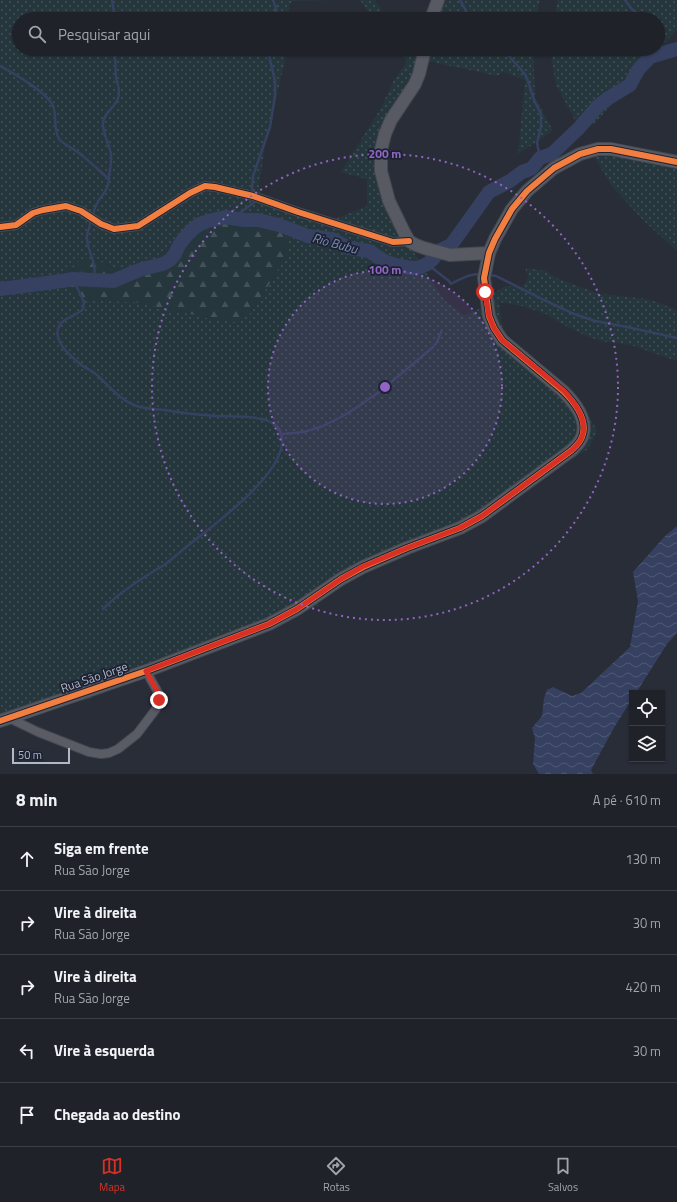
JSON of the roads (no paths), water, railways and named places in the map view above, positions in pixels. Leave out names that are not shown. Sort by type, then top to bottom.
[{"type":"street","points":[[434,12],[438,0]]},
{"type":"street","points":[[424,56],[416,84],[391,120],[385,134],[381,150],[381,171],[390,201],[409,240],[416,245],[450,255],[489,253]]},
{"type":"street","name":"Rua São Jorge","points":[[4,719],[146,671],[269,624],[297,609],[341,579],[362,567],[471,524],[566,454],[580,441],[584,432],[583,420],[579,410],[564,391],[502,340],[494,328],[489,316],[484,278],[489,253],[494,239],[509,215],[527,191],[554,168],[580,154],[598,149],[611,150],[677,162]]},
{"type":"street","points":[[0,227],[16,225],[33,213],[66,206],[81,211],[101,224],[114,229],[138,226],[190,193],[205,186],[253,196],[393,242],[409,240]]},
{"type":"street","points":[[4,719],[89,752],[101,754],[109,753],[118,749],[137,734],[156,709],[160,696],[146,671]]},
{"type":"water","points":[[677,526],[677,633],[667,644],[638,690],[629,690],[629,704],[591,770],[593,774],[539,774],[533,764],[535,738],[532,728],[542,716],[544,698],[547,690],[553,687],[572,696],[581,693],[630,647],[638,601],[633,572],[665,536]]},
{"type":"waterway","points":[[112,0],[114,12]]},
{"type":"waterway","points":[[273,0],[276,12]]},
{"type":"waterway","points":[[460,0],[466,12]]},
{"type":"waterway","name":"Rio Bubu","points":[[625,0],[635,12]]},
{"type":"waterway","name":"Rio Bubu","points":[[665,53],[677,49]]},
{"type":"waterway","points":[[94,212],[96,205],[107,189],[109,182],[111,154],[103,124],[105,117],[116,102],[119,95],[115,56]]},
{"type":"waterway","points":[[255,193],[252,189],[253,176],[270,127],[275,96],[275,81],[269,56]]},
{"type":"waterway","points":[[509,56],[525,74],[534,100],[541,114],[541,127],[537,143],[540,158]]},
{"type":"waterway","name":"Rio Bubu","points":[[0,289],[73,279],[113,281],[142,269],[163,264],[170,260],[175,254],[179,245],[193,229],[200,224],[225,217],[244,220],[258,220],[279,225],[308,236],[332,239],[349,248],[369,251],[386,262],[395,265],[418,268],[427,264],[440,250],[451,245],[489,192],[510,181],[522,172],[532,168],[540,158],[552,154],[579,128],[597,107],[630,85],[638,70],[650,57],[653,56]]},
{"type":"waterway","points":[[0,66],[29,83],[50,101],[55,114],[56,131],[59,139],[85,157],[109,179]]},
{"type":"waterway","points":[[233,218],[256,201]]},
{"type":"waterway","points":[[91,220],[87,242],[94,268],[93,280]]},
{"type":"waterway","points":[[427,264],[451,284],[470,275],[482,274]]},
{"type":"waterway","points":[[489,275],[496,276],[574,314],[595,321],[677,338]]},
{"type":"waterway","points":[[73,279],[84,302],[83,309],[62,322],[58,329],[59,340],[70,355],[84,367],[97,375],[114,392],[137,406],[149,409],[202,415],[248,417],[264,420],[277,426],[282,436],[282,443],[278,456],[270,470],[259,485],[245,499],[171,560],[129,587],[103,609]]},
{"type":"waterway","points":[[282,434],[304,432],[323,426],[359,406],[383,389],[433,347],[442,330]]}]
